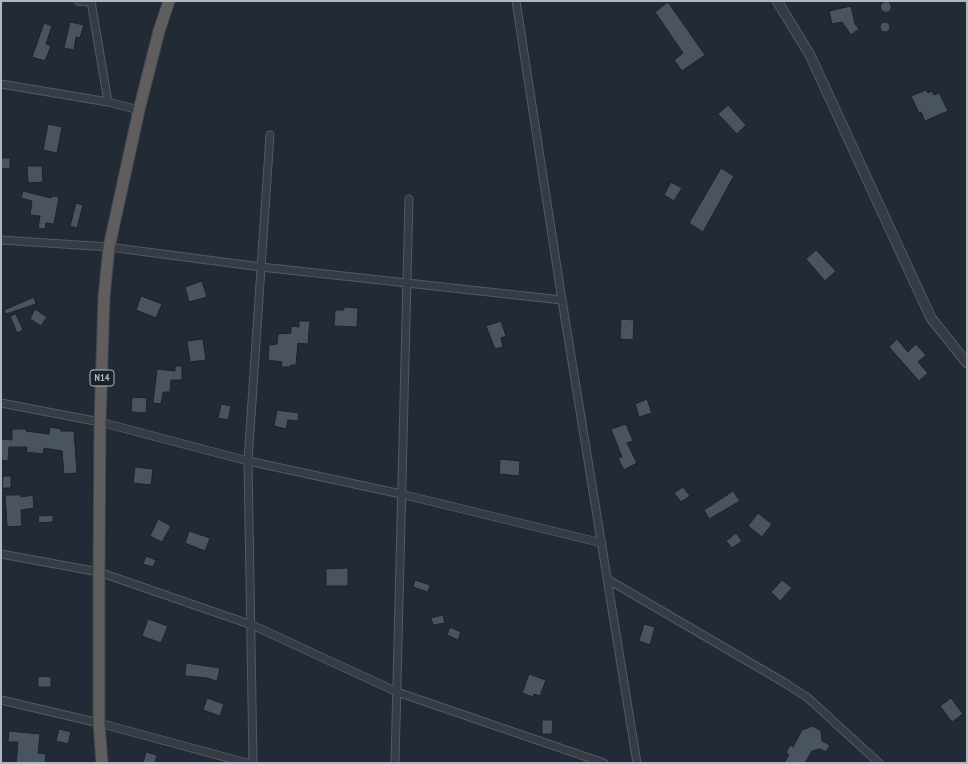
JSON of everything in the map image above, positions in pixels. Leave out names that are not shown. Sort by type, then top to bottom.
[{"type":"highway","name":"N14","points":[[102,763],[98,723],[100,422],[104,297],[109,247],[139,110],[158,31],[169,1]]},
{"type":"street","points":[[78,1],[92,2],[108,102]]},
{"type":"street","points":[[516,1],[562,300],[637,763]]},
{"type":"street","points":[[777,1],[810,55],[931,318],[967,363]]},
{"type":"street","points":[[1,84],[108,102],[139,110]]},
{"type":"street","points":[[253,763],[252,625],[248,461],[270,135]]},
{"type":"street","points":[[395,763],[409,199]]},
{"type":"street","points":[[1,240],[109,247],[261,267],[562,300]]},
{"type":"street","points":[[1,403],[100,422],[248,461],[402,494],[602,543]]},
{"type":"street","points":[[1,554],[99,572],[252,625],[397,692],[604,763]]},
{"type":"street","points":[[607,579],[803,694],[879,763]]},
{"type":"street","points":[[1,700],[98,723],[247,763]]},
{"type":"building","points":[[886,1],[890,3],[892,7],[890,11],[886,13],[882,11],[880,7],[882,3]]},
{"type":"building","points":[[668,2],[705,55],[682,71],[674,60],[683,53],[655,12]]},
{"type":"building","points":[[851,6],[855,24],[859,29],[851,35],[842,22],[832,24],[829,11]]},
{"type":"building","points":[[70,22],[84,25],[80,38],[76,37],[74,50],[64,48]]},
{"type":"building","points":[[883,22],[887,22],[889,23],[889,31],[883,32],[880,29],[880,25]]},
{"type":"building","points":[[44,23],[52,26],[46,44],[51,46],[45,61],[32,57]]},
{"type":"building","points":[[926,90],[928,93],[932,91],[934,95],[939,93],[948,111],[925,121],[921,112],[919,113],[911,96]]},
{"type":"building","points":[[728,105],[746,125],[737,134],[718,114]]},
{"type":"building","points":[[48,124],[62,127],[57,153],[43,150]]},
{"type":"building","points":[[1,158],[10,158],[10,169],[1,168]]},
{"type":"building","points":[[27,166],[42,166],[43,182],[28,183]]},
{"type":"building","points":[[721,168],[734,176],[703,232],[689,223]]},
{"type":"building","points":[[671,182],[682,188],[674,201],[664,195]]},
{"type":"building","points":[[23,191],[51,198],[52,196],[59,197],[54,224],[46,223],[45,229],[38,228],[40,216],[30,215],[32,201],[21,198]]},
{"type":"building","points":[[76,203],[83,205],[77,228],[70,226]]},
{"type":"building","points":[[816,250],[836,271],[825,281],[806,259]]},
{"type":"building","points":[[202,281],[207,297],[189,302],[185,287]]},
{"type":"building","points":[[141,296],[162,304],[156,318],[136,310]]},
{"type":"building","points":[[34,297],[36,304],[6,314],[4,310]]},
{"type":"building","points":[[344,307],[358,308],[357,327],[334,326],[335,310],[344,310]]},
{"type":"building","points":[[35,309],[47,317],[41,326],[30,319]]},
{"type":"building","points":[[16,314],[23,330],[17,333],[10,316]]},
{"type":"building","points":[[621,319],[634,320],[633,340],[620,339]]},
{"type":"building","points":[[299,321],[310,321],[308,344],[298,343],[296,365],[281,367],[282,362],[268,360],[269,345],[277,344],[278,334],[291,333],[291,326],[299,327]]},
{"type":"building","points":[[501,321],[506,336],[501,338],[503,347],[495,349],[486,326]]},
{"type":"building","points":[[203,339],[206,360],[190,362],[187,341]]},
{"type":"building","points":[[897,339],[908,352],[916,344],[926,355],[918,362],[928,373],[919,381],[889,347]]},
{"type":"building","points":[[175,366],[182,366],[182,380],[171,380],[170,392],[163,392],[161,404],[153,403],[157,369],[175,371]]},
{"type":"building","points":[[132,397],[147,398],[146,413],[131,412]]},
{"type":"building","points":[[647,399],[652,413],[639,417],[635,404]]},
{"type":"building","points":[[221,404],[231,406],[228,420],[218,418]]},
{"type":"building","points":[[277,410],[299,413],[298,421],[288,420],[286,429],[274,426]]},
{"type":"building","points":[[626,424],[633,441],[627,443],[637,463],[624,470],[618,458],[622,457],[611,429]]},
{"type":"building","points":[[50,427],[61,429],[61,431],[74,431],[77,473],[64,474],[62,451],[44,448],[43,454],[26,452],[27,447],[9,447],[8,461],[1,460],[1,439],[12,440],[12,429],[26,429],[26,431],[49,434]]},
{"type":"building","points":[[500,459],[520,461],[519,476],[499,474]]},
{"type":"building","points":[[135,467],[153,469],[151,485],[133,483]]},
{"type":"building","points":[[3,476],[11,476],[11,488],[2,488]]},
{"type":"building","points":[[683,487],[690,496],[681,502],[674,493]]},
{"type":"building","points":[[733,491],[740,501],[709,519],[704,510]]},
{"type":"building","points":[[5,495],[21,495],[21,497],[33,495],[34,508],[21,510],[22,526],[7,527]]},
{"type":"building","points":[[758,513],[772,524],[762,537],[748,526]]},
{"type":"building","points":[[53,515],[53,522],[39,523],[38,516]]},
{"type":"building","points":[[158,519],[171,526],[162,542],[150,536]]},
{"type":"building","points":[[189,531],[210,538],[205,551],[185,543]]},
{"type":"building","points":[[736,533],[742,541],[732,548],[726,541]]},
{"type":"building","points":[[146,556],[156,560],[153,567],[143,564]]},
{"type":"building","points":[[348,568],[348,586],[326,586],[326,569]]},
{"type":"building","points":[[415,580],[430,585],[428,592],[413,587]]},
{"type":"building","points":[[782,580],[792,588],[780,601],[771,592]]},
{"type":"building","points":[[443,615],[445,623],[433,625],[431,618]]},
{"type":"building","points":[[148,619],[168,626],[161,643],[142,636]]},
{"type":"building","points":[[644,624],[655,627],[650,645],[639,641]]},
{"type":"building","points":[[450,627],[461,632],[458,640],[447,635]]},
{"type":"building","points":[[186,663],[220,668],[217,681],[207,678],[185,676]]},
{"type":"building","points":[[529,674],[546,680],[540,696],[534,694],[533,697],[522,693]]},
{"type":"building","points":[[38,676],[51,677],[51,687],[38,687]]},
{"type":"building","points":[[207,698],[224,704],[220,716],[203,710]]},
{"type":"building","points":[[951,698],[963,714],[952,722],[940,706]]},
{"type":"building","points":[[542,720],[553,720],[552,734],[542,734]]},
{"type":"building","points":[[813,726],[821,731],[822,741],[830,745],[826,752],[820,749],[812,751],[805,763],[784,763],[789,755],[786,753],[790,745],[793,747],[802,730]]},
{"type":"building","points":[[59,729],[71,732],[68,744],[56,741]]},
{"type":"building","points":[[9,731],[40,734],[38,753],[46,754],[45,763],[16,763],[18,742],[8,742]]},
{"type":"building","points":[[146,752],[157,755],[155,763],[143,763]]}]
